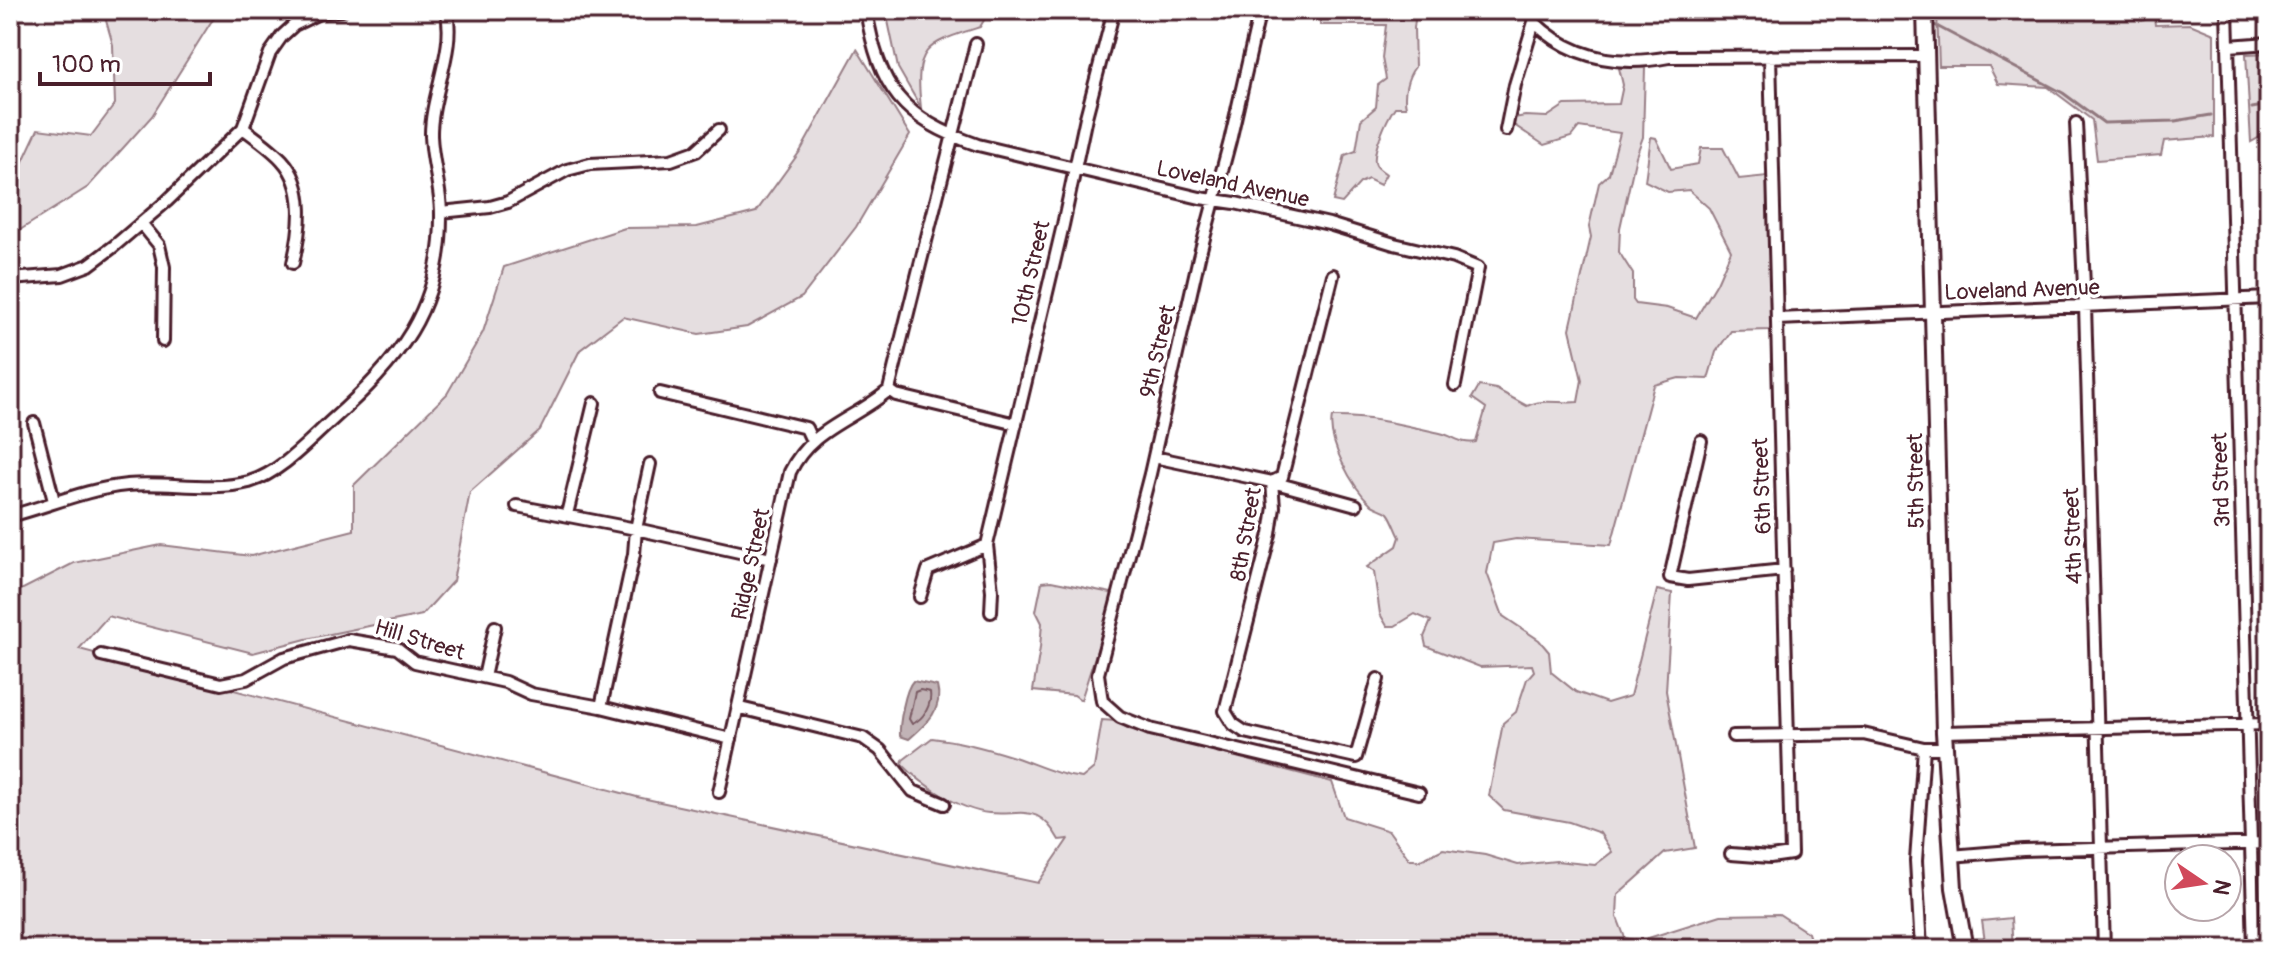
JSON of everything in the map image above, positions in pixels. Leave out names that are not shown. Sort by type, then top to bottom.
[{"type":"main road","name":"5th Street","points":[[1925,10],[1944,732],[1954,888],[1965,949]]},
{"type":"street","points":[[10,279],[62,275],[89,265],[141,223],[243,128],[270,53],[282,36],[294,25],[319,12],[342,10]]},
{"type":"street","points":[[10,516],[54,501],[125,485],[171,483],[216,487],[250,482],[284,463],[367,389],[403,348],[431,287],[439,243],[441,212],[431,137],[436,92],[449,34],[446,10]]},
{"type":"street","name":"Loveland Avenue","points":[[866,10],[877,57],[891,88],[909,109],[954,137],[1213,201],[1315,221],[1467,262],[1478,268],[1455,385]]},
{"type":"street","name":"10th Street","points":[[991,612],[987,545],[1114,10]]},
{"type":"street","name":"9th Street","points":[[1260,10],[1154,457],[1098,674],[1102,701],[1120,717],[1150,729],[1419,793]]},
{"type":"street","name":"3rd Street","points":[[2227,10],[2254,949]]},
{"type":"street","points":[[1506,130],[1515,85],[1534,22],[1562,45],[1585,55],[1622,61],[1669,57],[1926,56]]},
{"type":"street","points":[[2229,46],[2269,43]]},
{"type":"street","points":[[976,44],[889,390],[896,395],[1016,424]]},
{"type":"street","name":"6th Street","points":[[1731,854],[1770,857],[1791,854],[1770,56]]},
{"type":"street","name":"4th Street","points":[[2076,123],[2085,306],[2104,949]]},
{"type":"street","points":[[243,128],[283,161],[297,186],[300,215],[293,263]]},
{"type":"street","points":[[441,212],[508,202],[573,168],[671,160],[696,151],[719,130]]},
{"type":"street","points":[[141,223],[159,245],[164,267],[163,341]]},
{"type":"street","name":"8th Street","points":[[1333,275],[1282,477],[1272,482],[1274,507],[1270,534],[1225,711],[1233,724],[1245,732],[1356,757],[1378,679]]},
{"type":"street","name":"Loveland Avenue","points":[[1777,319],[2269,298]]},
{"type":"street","name":"Ridge Street","points":[[719,792],[790,472],[797,457],[812,441],[889,390]]},
{"type":"street","points":[[660,393],[806,428],[812,441]]},
{"type":"street","points":[[567,514],[594,403]]},
{"type":"street","points":[[34,423],[54,501]]},
{"type":"street","points":[[1701,441],[1670,577],[1688,580],[1784,570]]},
{"type":"street","points":[[1154,457],[1272,482],[1356,505]]},
{"type":"street","points":[[601,707],[650,464]]},
{"type":"street","points":[[517,506],[771,559]]},
{"type":"street","points":[[920,597],[928,570],[987,545]]},
{"type":"street","points":[[484,677],[495,627]]},
{"type":"street","name":"Hill Street","points":[[101,655],[221,684],[246,679],[284,658],[349,640],[397,648],[415,662],[505,682],[531,694],[601,707],[731,739]]},
{"type":"street","points":[[740,708],[863,738],[880,750],[913,791],[944,804]]},
{"type":"street","points":[[1944,732],[2269,724]]},
{"type":"street","points":[[1733,736],[1863,734],[1924,748],[1945,748]]},
{"type":"street","points":[[1921,949],[1916,861],[1924,748]]},
{"type":"street","points":[[1951,856],[2023,850],[2269,843]]},
{"type":"shaded area","points":[[103,10],[221,10],[152,116],[88,187],[20,230],[10,227],[10,189],[38,129],[91,136],[115,104],[113,45]]},
{"type":"shaded area","points":[[894,10],[990,10],[980,27],[947,38],[928,51],[922,60],[920,72],[921,108],[898,68],[887,16]]},
{"type":"shaded area","points":[[1320,10],[1420,10],[1416,12],[1415,67],[1406,86],[1406,107],[1395,107],[1375,153],[1376,165],[1386,174],[1380,185],[1368,179],[1360,183],[1342,203],[1333,201],[1345,155],[1356,151],[1361,120],[1376,107],[1378,85],[1386,79],[1382,58],[1386,25],[1320,25]]},
{"type":"shaded area","points":[[2126,10],[2126,17],[2142,21],[2154,16],[2155,25],[2190,24],[2214,34],[2214,137],[2164,141],[2161,155],[2097,160],[2092,120],[2048,87],[1998,84],[1989,66],[1939,66],[1937,12]]},
{"type":"shaded area","points":[[857,49],[910,135],[856,227],[802,297],[747,327],[699,334],[623,317],[580,350],[540,430],[470,492],[453,581],[422,615],[253,653],[108,616],[79,649],[637,797],[1038,883],[1068,839],[1059,840],[1044,820],[1028,813],[989,813],[954,802],[920,780],[902,764],[903,760],[932,738],[984,748],[1082,778],[1094,768],[1102,720],[1116,721],[1129,729],[1332,782],[1344,817],[1389,831],[1409,859],[1419,861],[1443,849],[1485,855],[1518,865],[1556,861],[1595,865],[1612,852],[1600,833],[1569,822],[1504,810],[1489,796],[1503,723],[1516,712],[1527,679],[1534,671],[1532,665],[1480,667],[1426,646],[1424,637],[1431,621],[1415,614],[1395,626],[1387,626],[1380,614],[1374,572],[1367,567],[1397,546],[1400,537],[1388,513],[1371,504],[1349,475],[1337,451],[1331,427],[1332,417],[1359,418],[1440,433],[1471,443],[1476,442],[1486,408],[1472,398],[1479,386],[1496,389],[1527,406],[1545,402],[1578,402],[1582,380],[1570,329],[1591,237],[1589,227],[1599,183],[1609,174],[1620,133],[1579,127],[1571,137],[1544,145],[1514,125],[1514,118],[1547,117],[1565,105],[1619,104],[1623,85],[1619,68],[1645,68],[1643,137],[1620,228],[1619,252],[1633,274],[1633,300],[1636,304],[1667,308],[1696,318],[1717,283],[1731,251],[1709,208],[1689,190],[1668,192],[1645,181],[1651,137],[1656,138],[1671,169],[1698,164],[1701,148],[1723,148],[1739,179],[1767,176],[1771,330],[1731,331],[1716,352],[1708,379],[1679,378],[1654,385],[1611,545],[1516,539],[1493,543],[1487,573],[1503,616],[1539,640],[1549,652],[1551,672],[1576,692],[1607,703],[1630,696],[1657,590],[1672,593],[1666,691],[1695,848],[1665,853],[1618,895],[1617,917],[1625,938],[1639,941],[1721,915],[1779,914],[1808,933],[1813,949],[10,949],[10,590],[19,591],[74,563],[161,545],[251,556],[354,530],[354,485],[447,394],[483,332],[504,267],[625,228],[697,227],[756,212],[801,150]]},
{"type":"shaded area","points":[[2269,53],[2269,132],[2251,142],[2246,54]]},
{"type":"shaded area","points":[[1051,581],[1111,593],[1114,597],[1081,700],[1074,695],[1033,691],[1042,623],[1036,611],[1042,582]]},
{"type":"shaded area","points":[[2011,918],[2013,949],[1986,949],[1982,921]]},
{"type":"water","points":[[913,681],[937,686],[938,702],[932,716],[909,739],[900,736],[900,731],[905,699]]},
{"type":"waterway","points":[[1909,10],[1920,16]]},
{"type":"waterway","points":[[1929,22],[2063,93],[2104,123],[2175,121],[2211,115]]},
{"type":"waterway","points":[[2252,108],[2269,105]]}]
